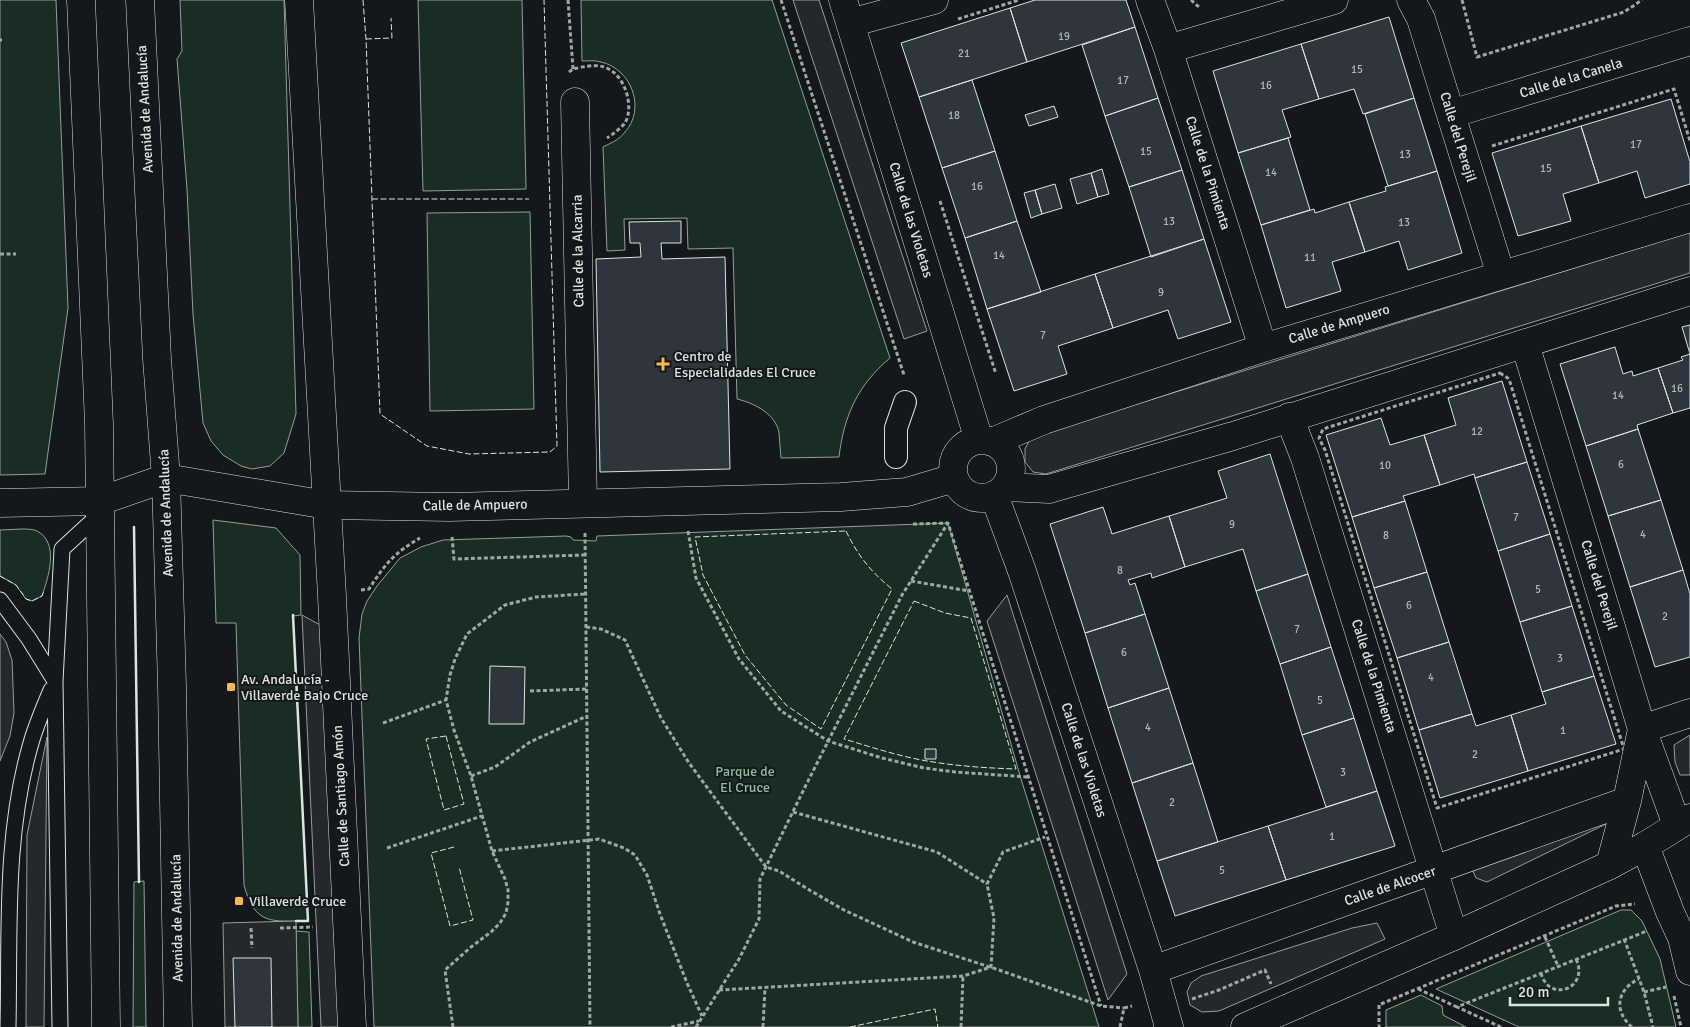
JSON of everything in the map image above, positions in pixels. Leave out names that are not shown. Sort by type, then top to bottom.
[{"type":"street","points":[[81,0],[100,507],[106,1027]]},
{"type":"street","name":"Avenida de Andalucía","points":[[140,0],[157,359],[166,478],[178,1027]]},
{"type":"street","name":"Calle de Santiago Amón","points":[[300,0],[352,1027]]},
{"type":"street","points":[[847,11],[934,0]]},
{"type":"street","name":"Calle de la Pimienta","points":[[1150,0],[1168,49],[1263,348]]},
{"type":"street","points":[[1168,49],[1334,0]]},
{"type":"street","name":"Calle del Perejil","points":[[1411,0],[1421,19],[1501,275]]},
{"type":"street","name":"Calle de las Violetas","points":[[847,11],[985,441]]},
{"type":"street","name":"Calle de la Canela","points":[[1451,114],[1690,41]]},
{"type":"street","name":"Calle de la Alcarria","points":[[575,102],[583,503]]},
{"type":"street","name":"Calle de Ampuero","points":[[985,441],[1263,348],[1690,218]]},
{"type":"street","points":[[999,491],[1009,479],[1010,461],[1006,453],[1000,446],[985,441],[970,442],[957,454],[953,461],[952,470],[959,487],[966,493],[984,498],[999,491],[1049,489],[1233,436],[1690,291]]},
{"type":"street","name":"Calle del Perejil","points":[[1525,344],[1642,729],[1684,821]]},
{"type":"street","points":[[896,457],[896,428],[905,392]]},
{"type":"street","name":"Calle de la Pimienta","points":[[1289,417],[1308,468],[1454,936]]},
{"type":"street","name":"Calle de Ampuero","points":[[0,503],[100,507],[166,478],[327,504],[449,507],[841,497],[907,492],[954,478]]},
{"type":"street","name":"Calle de las Violetas","points":[[999,491],[1022,571],[1169,1027]]},
{"type":"street","points":[[1610,864],[1627,801],[1642,729],[1690,713]]},
{"type":"street","name":"Calle de Alcocer","points":[[1152,970],[1627,801]]},
{"type":"street","points":[[1245,1027],[1454,936],[1610,864],[1645,846],[1684,821]]},
{"type":"street","points":[[1645,846],[1682,938],[1681,978]]},
{"type":"lane","points":[[60,1027],[55,681],[62,549],[100,507]]},
{"type":"lane","points":[[0,600],[29,639],[55,681]]},
{"type":"lane","points":[[8,1027],[11,852],[14,819],[31,742],[55,681]]},
{"type":"path","points":[[568,0],[575,102]]},
{"type":"path","points":[[781,0],[905,392]]},
{"type":"path","points":[[955,20],[1019,0]]},
{"type":"path","points":[[1462,0],[1477,57],[1624,12],[1642,0]]},
{"type":"path","points":[[1485,148],[1674,90],[1690,141]]},
{"type":"path","points":[[937,194],[996,374]]},
{"type":"path","points":[[0,254],[16,254]]},
{"type":"path","points":[[1500,373],[1509,379],[1624,749],[1437,808],[1325,450],[1319,438],[1324,429],[1500,373]]},
{"type":"path","points":[[906,524],[948,523]]},
{"type":"path","points":[[696,1027],[739,959],[758,919],[760,879],[828,741],[902,595],[948,523]]},
{"type":"path","points":[[948,523],[1101,1006]]},
{"type":"path","points":[[688,528],[696,578],[739,659],[781,711],[828,741],[882,758],[924,768],[985,775],[1028,777]]},
{"type":"path","points":[[584,530],[590,1027]]},
{"type":"path","points":[[452,534],[454,559],[585,555]]},
{"type":"path","points":[[360,590],[369,589],[383,566],[402,549],[424,536]]},
{"type":"path","points":[[911,582],[969,591]]},
{"type":"path","points":[[453,1027],[444,970],[492,932],[500,923],[506,913],[508,890],[492,850],[471,776],[454,730],[446,700],[450,676],[467,634],[505,605],[536,597],[585,594]]},
{"type":"path","points":[[586,627],[601,629],[625,640],[661,718],[689,763],[766,867],[779,871],[811,892],[878,927],[913,942],[1101,1006],[1124,1008],[1140,1005]]},
{"type":"path","points":[[530,691],[586,689]]},
{"type":"path","points":[[383,723],[446,700]]},
{"type":"path","points":[[471,776],[495,767],[530,742],[587,716]]},
{"type":"path","points":[[793,812],[937,852],[987,884]]},
{"type":"path","points":[[387,848],[482,816]]},
{"type":"path","points":[[991,967],[994,918],[987,884],[1003,852],[1046,836]]},
{"type":"path","points":[[492,850],[599,840],[624,848],[635,854],[642,866],[687,983],[702,1016]]},
{"type":"path","points":[[1370,1008],[1616,906],[1634,904],[1639,910]]},
{"type":"path","points":[[280,928],[313,927]]},
{"type":"path","points":[[250,928],[252,948]]},
{"type":"path","points":[[1457,1007],[1652,929]]},
{"type":"path","points":[[1545,936],[1558,966]]},
{"type":"path","points":[[1624,939],[1644,992],[1653,1027]]},
{"type":"path","points":[[1541,973],[1545,982],[1550,987],[1557,990],[1565,989],[1577,980],[1579,966],[1576,959]]},
{"type":"path","points":[[719,990],[963,976],[991,967]]},
{"type":"path","points":[[1189,1000],[1219,990],[1265,970],[1272,988]]},
{"type":"path","points":[[961,1027],[963,976]]},
{"type":"path","points":[[1644,992],[1681,978]]},
{"type":"path","points":[[1632,1027],[1625,1021],[1620,1012],[1620,1002],[1626,987],[1639,979]]},
{"type":"path","points":[[763,1027],[765,988]]},
{"type":"path","points":[[1418,989],[1501,1027]]},
{"type":"path","points":[[1379,1005],[1379,1027]]},
{"type":"path","points":[[1120,1027],[1124,1008]]},
{"type":"path","points":[[671,1027],[700,1021]]},
{"type":"green space","points":[[0,0],[56,0],[68,308],[45,474],[0,475]]},
{"type":"green space","points":[[180,0],[284,0],[296,414],[284,453],[270,466],[252,469],[241,466],[223,455],[211,441],[203,423],[193,314],[187,189],[177,59],[182,51]]},
{"type":"green space","points":[[418,0],[522,0],[526,189],[423,191]]},
{"type":"green space","points":[[581,0],[772,0],[890,358],[869,379],[854,402],[841,442],[839,457],[781,458],[779,433],[774,420],[763,410],[737,399],[733,248],[688,249],[687,218],[624,219],[625,250],[607,251],[603,147],[623,135],[631,123],[635,102],[628,81],[612,66],[601,62],[582,61]]},
{"type":"green space","points":[[530,212],[534,409],[430,411],[427,213]]},
{"type":"green space","points":[[213,520],[276,528],[300,555],[301,615],[293,616],[308,921],[284,921],[267,918],[254,908],[248,898],[244,885],[236,623],[216,623]]},
{"type":"green space","name":"Parque de El Cruce","points":[[948,523],[1021,779],[1099,1027],[374,1027],[359,638],[362,614],[367,601],[400,558],[421,547],[443,540],[566,536],[571,537],[573,540],[596,541],[597,536]]},
{"type":"green space","points":[[0,530],[35,530],[44,536],[50,552],[49,571],[42,596],[32,601],[26,599],[16,585],[0,576]]},
{"type":"green space","points":[[144,881],[146,1027],[133,1027],[134,882]]},
{"type":"green space","points":[[1621,910],[1631,910],[1642,921],[1660,959],[1676,1027],[1519,1027],[1436,989]]},
{"type":"green space","points":[[296,931],[309,932],[312,1027],[298,1027]]},
{"type":"green space","points":[[1421,995],[1442,1006],[1443,1015],[1466,1027],[1386,1027],[1386,1010]]},
{"type":"shaded area","points":[[793,0],[819,0],[927,331],[904,339]]},
{"type":"shaded area","points":[[1690,232],[1690,273],[1046,474],[1033,472],[1025,462],[1025,449],[1031,437]]},
{"type":"shaded area","points":[[1007,595],[1127,974],[1108,1000],[987,621]]},
{"type":"shaded area","points":[[302,615],[322,626],[340,1027],[321,1027]]},
{"type":"shaded area","points":[[0,634],[6,642],[12,660],[14,713],[10,736],[0,761]]},
{"type":"shaded area","points":[[1690,735],[1690,775],[1680,775],[1675,762],[1674,745]]},
{"type":"shaded area","points":[[47,737],[44,1027],[26,1027],[27,835]]},
{"type":"shaded area","points":[[1605,819],[1608,823],[1487,882],[1476,878],[1472,869]]},
{"type":"shaded area","points":[[296,921],[298,1027],[225,1027],[223,923]]},
{"type":"shaded area","points":[[1377,923],[1385,939],[1219,1011],[1202,1012],[1190,1005],[1187,992],[1191,983],[1201,976],[1352,928]]},
{"type":"building","points":[[1035,0],[1126,0],[1135,27],[1027,62],[1010,8]]},
{"type":"building","points":[[1010,8],[1027,62],[919,97],[901,43]]},
{"type":"building","points":[[1389,17],[1414,98],[1363,114],[1354,89],[1319,99],[1301,44]]},
{"type":"building","points":[[1135,27],[1158,98],[1105,116],[1082,45]]},
{"type":"building","points":[[1301,44],[1319,99],[1282,110],[1291,137],[1238,153],[1213,71]]},
{"type":"building","points":[[972,80],[995,151],[942,168],[919,97]]},
{"type":"building","points":[[1158,98],[1182,170],[1129,187],[1105,116]]},
{"type":"building","points":[[1414,98],[1437,171],[1388,186],[1365,114]]},
{"type":"building","points":[[1671,99],[1690,162],[1690,184],[1645,198],[1637,171],[1599,183],[1581,126]]},
{"type":"building","points":[[1054,106],[1058,117],[1029,126],[1025,115]]},
{"type":"building","points":[[1581,126],[1599,183],[1563,194],[1571,221],[1518,236],[1492,153]]},
{"type":"building","points":[[1288,138],[1310,210],[1261,225],[1238,153]]},
{"type":"building","points":[[995,151],[1017,221],[965,238],[942,168]]},
{"type":"building","points":[[1102,169],[1109,194],[1098,197],[1091,173]]},
{"type":"building","points":[[1182,170],[1204,239],[1151,257],[1129,187]]},
{"type":"building","points":[[1437,171],[1462,253],[1408,270],[1399,241],[1365,252],[1349,202],[1386,191],[1385,187]]},
{"type":"building","points":[[1091,173],[1098,197],[1077,204],[1070,179]]},
{"type":"building","points":[[1055,184],[1062,208],[1042,214],[1035,190]]},
{"type":"building","points":[[1035,190],[1042,214],[1031,218],[1024,193]]},
{"type":"building","points":[[1349,202],[1365,252],[1332,262],[1341,291],[1286,308],[1261,225],[1314,209],[1315,213]]},
{"type":"building","name":"Centro de Especialidades El Cruce","points":[[681,221],[681,243],[661,243],[662,259],[725,257],[730,469],[600,472],[596,259],[641,257],[640,243],[630,243],[629,222]]},
{"type":"building","points":[[1017,221],[1041,292],[987,309],[965,238]]},
{"type":"building","points":[[1204,239],[1231,322],[1178,339],[1168,310],[1113,328],[1095,274]]},
{"type":"building","points":[[1095,274],[1113,328],[1058,346],[1067,374],[1014,391],[987,309]]},
{"type":"building","points":[[1690,325],[1690,354],[1682,327]]},
{"type":"building","points":[[1615,347],[1623,374],[1632,371],[1633,376],[1658,368],[1673,413],[1637,425],[1638,429],[1586,446],[1560,364]]},
{"type":"building","points":[[1690,354],[1690,408],[1673,413],[1658,368],[1683,360],[1681,357]]},
{"type":"building","points":[[1502,381],[1527,462],[1475,478],[1474,474],[1440,485],[1424,435],[1456,425],[1448,398]]},
{"type":"building","points":[[1381,418],[1390,445],[1424,435],[1440,485],[1403,496],[1405,501],[1352,517],[1326,435]]},
{"type":"building","points":[[1638,429],[1661,500],[1608,516],[1586,446]]},
{"type":"building","points":[[1270,454],[1308,574],[1256,591],[1243,549],[1185,567],[1169,516],[1227,498],[1218,471]]},
{"type":"building","points":[[1527,462],[1550,534],[1498,551],[1475,478]]},
{"type":"building","points":[[1661,500],[1683,570],[1630,587],[1608,516]]},
{"type":"building","points":[[1405,501],[1427,572],[1374,588],[1352,517]]},
{"type":"building","points":[[1103,507],[1112,534],[1169,516],[1185,567],[1152,578],[1151,573],[1128,580],[1130,585],[1135,583],[1145,614],[1085,633],[1050,524]]},
{"type":"building","points":[[1550,534],[1572,606],[1520,622],[1498,551]]},
{"type":"building","points":[[1683,570],[1690,594],[1690,657],[1655,667],[1630,587]]},
{"type":"building","points":[[1427,572],[1449,642],[1397,658],[1374,588]]},
{"type":"building","points":[[1308,574],[1331,647],[1280,664],[1256,591]]},
{"type":"building","points":[[1572,606],[1594,676],[1542,692],[1520,622]]},
{"type":"building","points":[[1145,614],[1169,688],[1108,708],[1085,633]]},
{"type":"building","points":[[1449,642],[1472,714],[1419,730],[1397,658]]},
{"type":"building","points":[[1331,647],[1354,718],[1302,735],[1280,664]]},
{"type":"building","points":[[490,666],[525,667],[524,724],[489,724]]},
{"type":"building","points":[[1594,676],[1616,744],[1528,771],[1511,715],[1546,704],[1542,692]]},
{"type":"building","points":[[1169,688],[1193,763],[1132,783],[1108,708]]},
{"type":"building","points":[[1472,714],[1476,726],[1511,715],[1528,771],[1440,798],[1419,730]]},
{"type":"building","points":[[1354,718],[1377,791],[1326,807],[1302,735]]},
{"type":"building","points":[[925,749],[936,749],[936,759],[925,759]]},
{"type":"building","points":[[1193,763],[1218,842],[1157,861],[1132,783]]},
{"type":"building","points":[[1377,791],[1395,846],[1286,880],[1268,826]]},
{"type":"building","points":[[1268,826],[1286,880],[1175,916],[1157,861]]},
{"type":"building","points":[[233,958],[271,958],[272,1027],[235,1027]]},
{"type":"fence","points":[[363,0],[380,414],[427,446],[469,454],[550,452],[557,446],[544,0]]},
{"type":"fence","points":[[366,39],[392,38],[391,18]]},
{"type":"fence","points":[[372,199],[529,199]]},
{"type":"fence","points":[[846,531],[866,563],[892,589],[821,729],[786,705],[745,655],[703,575],[695,537],[846,531]]},
{"type":"fence","points":[[0,576],[16,585],[26,599],[32,601],[42,596],[44,591]]},
{"type":"fence","points":[[914,601],[945,613],[971,618],[1016,769],[927,761],[844,739],[914,601]]},
{"type":"fence","points":[[446,736],[464,804],[444,810],[426,739],[446,736]]},
{"type":"fence","points":[[454,847],[431,853],[450,926],[473,920],[459,867]]},
{"type":"fence","points":[[850,1027],[935,1009],[938,1027]]},
{"type":"wall","points":[[134,527],[139,882]]},
{"type":"wall","points":[[293,615],[308,921],[296,921]]},
{"type":"place","name":"Centro de Especialidades El Cruce","points":[[663,364]]},
{"type":"place","name":"Av. Andalucía - Villaverde Bajo Cruce","points":[[231,687]]},
{"type":"place","name":"Villaverde Cruce","points":[[239,901]]}]
